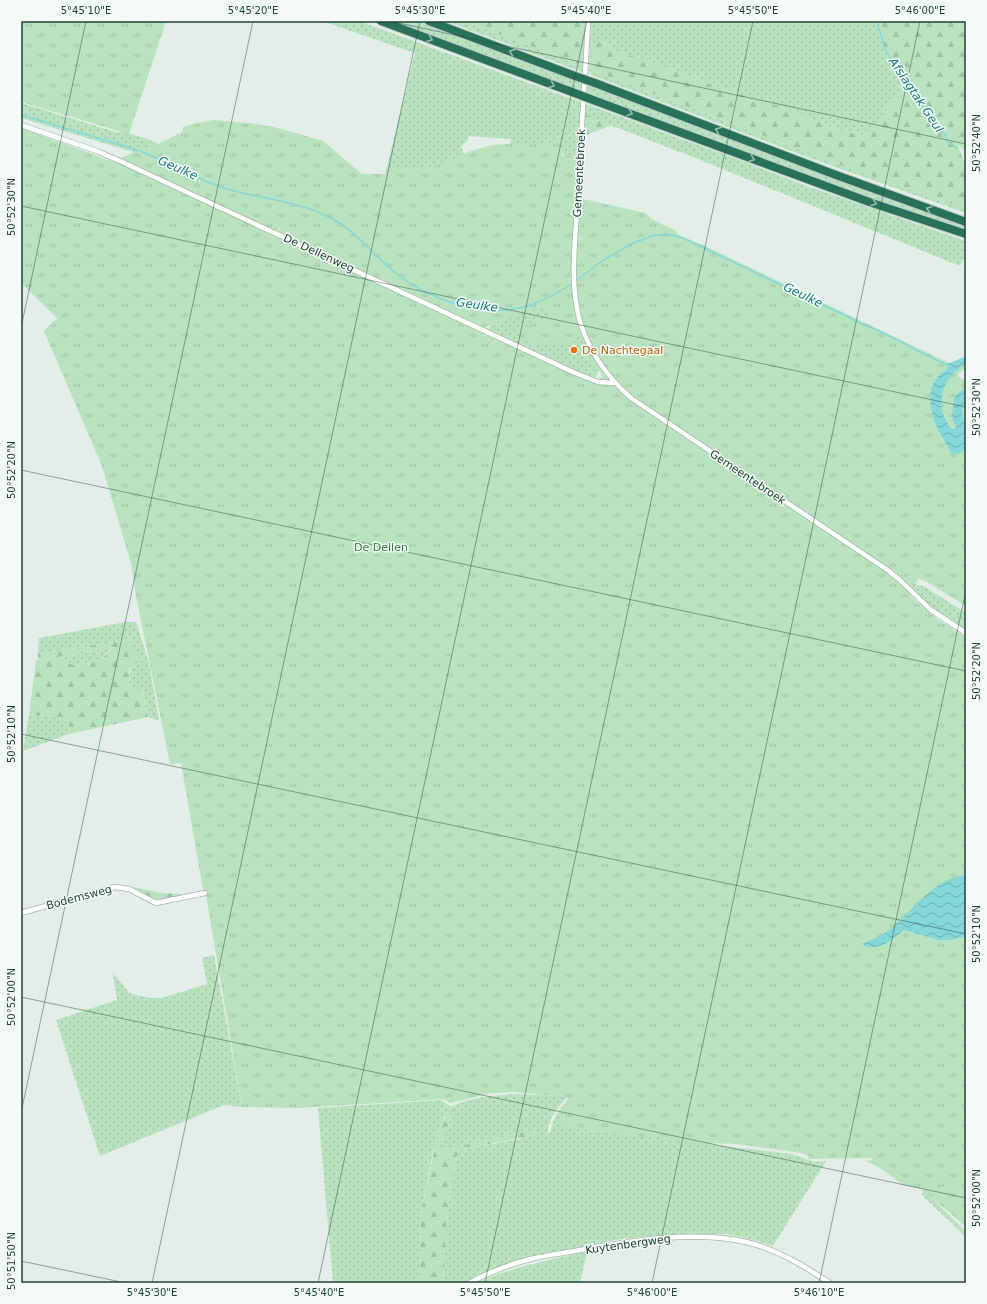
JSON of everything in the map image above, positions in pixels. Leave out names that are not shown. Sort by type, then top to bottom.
[{"type":"highway","points":[[381,21],[858,198],[966,234]]},
{"type":"highway","points":[[429,21],[836,175],[966,222]]},
{"type":"street","name":"Gemeentebroek","points":[[588,21],[574,287],[579,317],[587,338],[600,364],[615,383],[631,398],[658,418],[889,571],[906,585],[931,610],[966,633]]},
{"type":"street","name":"De Dellenweg","points":[[21,125],[97,151],[120,161],[589,379],[598,382],[615,383]]},
{"type":"street","name":"Bodemsweg","points":[[21,913],[115,887],[129,889],[156,903],[205,893]]},
{"type":"street","name":"Kuytenbergweg","points":[[469,1283],[497,1270],[534,1258],[645,1240],[692,1237],[730,1239],[754,1244],[784,1256],[830,1283]]},
{"type":"green space","points":[[21,21],[166,21],[129,134],[21,102]]},
{"type":"green space","points":[[322,21],[359,21],[804,185],[966,241],[966,258],[960,266],[703,161],[580,113],[584,136],[581,167],[564,156],[562,151],[545,146],[510,146],[511,139],[468,136],[468,139],[461,147],[464,154],[447,164],[385,174],[415,53]]},
{"type":"green space","points":[[391,21],[417,21],[966,226],[966,231],[860,196]]},
{"type":"green space","points":[[446,21],[465,21],[583,66],[582,72]]},
{"type":"green space","points":[[465,21],[586,21],[583,66]]},
{"type":"green space","points":[[591,21],[876,21],[883,47],[893,66],[903,92],[887,109],[869,135],[843,131],[784,108],[724,89],[646,60],[618,52],[601,41],[590,46]]},
{"type":"green space","points":[[876,21],[966,21],[966,152],[958,145],[966,168],[966,209],[845,167],[589,69],[590,46],[601,41],[618,52],[646,60],[724,89],[784,108],[843,131],[869,135],[887,109],[903,92]]},
{"type":"green space","points":[[589,69],[845,167],[966,209],[966,213],[807,157],[589,74]]},
{"type":"green space","points":[[21,103],[119,133],[124,122],[130,134],[148,139],[161,145],[149,158],[21,118]]},
{"type":"green space","points":[[579,112],[612,125],[584,136]]},
{"type":"green space","name":"De Dellen","points":[[214,120],[257,124],[278,128],[323,141],[362,174],[390,174],[392,169],[434,166],[471,151],[493,145],[518,143],[543,145],[553,142],[561,137],[562,156],[576,156],[574,197],[646,213],[651,219],[675,230],[679,235],[705,246],[951,364],[966,357],[966,368],[958,374],[959,377],[966,381],[966,606],[918,578],[913,592],[910,595],[929,613],[966,637],[966,1227],[922,1189],[903,1185],[880,1168],[866,1161],[872,1160],[873,1158],[808,1159],[809,1156],[802,1153],[736,1144],[712,1143],[712,1145],[665,1139],[665,1136],[651,1135],[651,1138],[560,1127],[568,1097],[513,1092],[491,1093],[450,1103],[444,1099],[298,1108],[242,1107],[206,895],[203,889],[181,763],[170,764],[136,596],[131,563],[102,466],[44,331],[58,319],[21,283],[21,128],[114,162],[133,152],[156,145],[182,132],[183,127]],"holes":[[[545,307],[549,315],[513,334],[537,345],[547,342],[552,344],[561,341],[567,344],[569,340],[573,342],[579,336],[595,366],[602,374],[601,378],[598,379],[572,369],[485,327],[520,314]]]},
{"type":"green space","points":[[558,294],[603,364],[595,378],[487,333],[492,322]]},
{"type":"green space","points":[[916,584],[925,587],[966,613],[966,631],[933,610],[913,592]]},
{"type":"green space","points":[[126,622],[136,622],[149,663],[159,721],[148,717],[143,692],[133,689],[130,685],[130,668],[136,664],[111,649],[100,660],[74,665],[70,664],[64,657],[36,661],[38,658],[41,660],[134,644],[135,640],[131,639],[38,654],[39,638]]},
{"type":"green space","points":[[131,639],[135,640],[134,644],[119,647],[135,647],[137,651],[137,662],[129,668],[130,685],[133,689],[142,690],[148,717],[69,734],[69,726],[66,721],[61,718],[55,716],[35,716],[29,714],[36,661],[64,657],[71,664],[85,664],[101,659],[116,647],[41,660],[38,658],[38,654]]},
{"type":"green space","points":[[29,714],[35,716],[55,716],[61,718],[66,721],[69,726],[69,734],[23,751]]},
{"type":"green space","points":[[133,887],[162,893],[182,894],[181,896],[172,898],[156,899],[151,898]]},
{"type":"green space","points":[[214,955],[242,1107],[224,1105],[100,1156],[56,1020],[117,1000],[113,973],[129,993],[149,998],[162,998],[207,984],[202,958]]},
{"type":"green space","points":[[512,1094],[569,1096],[552,1117],[548,1128],[548,1134],[550,1133],[556,1114],[569,1099],[714,1145],[792,1154],[814,1162],[826,1161],[773,1246],[727,1234],[640,1237],[615,1240],[542,1255],[481,1276],[466,1283],[443,1283],[447,1212],[458,1150],[520,1139],[534,1132],[524,1131],[452,1148],[441,1149],[441,1145],[451,1118],[445,1116],[440,1127],[433,1152],[421,1214],[419,1283],[333,1283],[318,1108],[441,1100],[451,1107],[473,1099]]},
{"type":"green space","points":[[450,1109],[451,1118],[441,1145],[442,1149],[524,1131],[541,1134],[458,1150],[447,1212],[443,1283],[419,1283],[421,1214],[438,1132]]},
{"type":"green space","points":[[923,1189],[966,1232],[966,1237],[922,1195]]},
{"type":"green space","points":[[587,1252],[580,1283],[476,1283],[517,1268]]},
{"type":"water","points":[[966,356],[966,366],[955,372],[950,378],[943,392],[943,415],[952,429],[954,429],[956,427],[952,415],[954,399],[957,394],[966,388],[966,399],[962,410],[963,419],[966,426],[966,448],[960,453],[952,454],[939,432],[933,417],[930,401],[932,386],[936,379],[947,369],[948,367],[946,366],[948,363]]},
{"type":"water","points":[[966,875],[966,936],[950,940],[939,940],[904,930],[890,941],[879,946],[868,947],[862,944],[889,930],[924,896],[943,882],[954,877]]},
{"type":"waterway","name":"Afslagtak Geul","points":[[877,21],[884,47],[894,66],[945,135],[948,142],[957,148]]},
{"type":"waterway","name":"Geulke","points":[[21,115],[140,151],[224,188],[290,203],[316,211],[348,229],[389,268],[406,281],[432,295],[461,306],[498,311],[524,307],[537,303],[573,283]]},
{"type":"waterway","name":"Geulke","points":[[576,281],[602,261],[631,244],[652,236],[667,234],[683,238],[947,365]]},
{"type":"place","name":"De Nachtegaal","points":[[574,350]]}]
